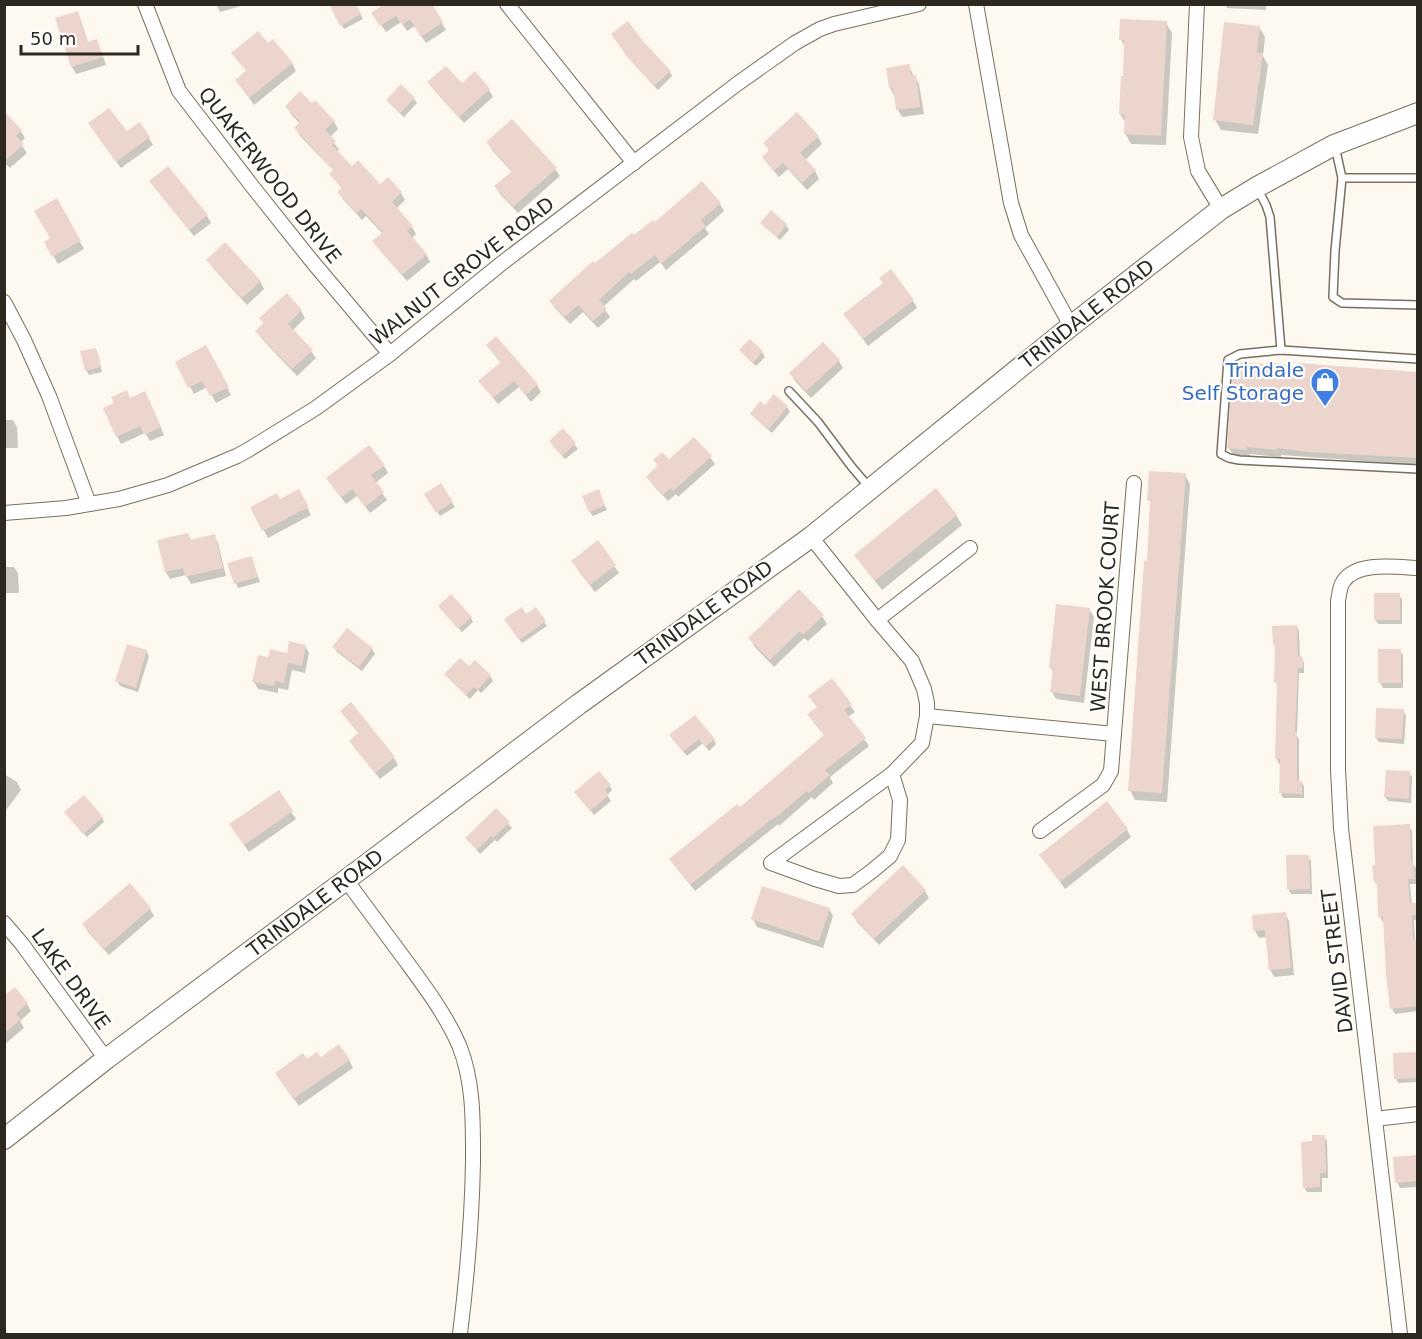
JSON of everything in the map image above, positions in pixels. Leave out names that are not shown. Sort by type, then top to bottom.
[{"type":"main road","name":"TRINDALE ROAD","points":[[4,1139],[106,1059],[579,704],[811,537],[1071,326],[1221,209],[1334,145],[1418,112]]},
{"type":"street","name":"QUAKERWOOD DRIVE","points":[[145,4],[179,91],[311,261],[390,354]]},
{"type":"street","points":[[507,4],[634,163]]},
{"type":"street","name":"WALNUT GROVE ROAD","points":[[4,513],[66,508],[119,499],[168,485],[237,456],[316,408],[390,354],[502,263],[795,42],[834,24],[919,4]]},
{"type":"street","points":[[976,4],[1011,203],[1021,235],[1071,326]]},
{"type":"street","points":[[1197,4],[1191,137],[1198,171],[1221,209]]},
{"type":"street","points":[[4,302],[49,396],[89,504]]},
{"type":"street","name":"WEST BROOK COURT","points":[[1040,831],[1103,785],[1111,771],[1134,483]]},
{"type":"street","points":[[811,537],[912,661],[924,689],[927,716],[922,743],[898,770],[892,774],[771,863],[839,886],[853,885],[890,856],[898,840],[900,800],[892,774]]},
{"type":"street","points":[[877,620],[970,548]]},
{"type":"street","name":"DAVID STREET","points":[[1400,1335],[1341,828],[1338,769],[1338,601],[1342,582],[1354,572],[1368,567],[1418,568]]},
{"type":"street","name":"WEST BROOK COURT","points":[[927,716],[1114,734]]},
{"type":"street","points":[[346,880],[447,1020],[468,1073],[472,1102],[473,1188],[460,1335]]},
{"type":"street","name":"LAKE DRIVE","points":[[4,923],[106,1059]]},
{"type":"street","points":[[1375,1119],[1418,1114]]},
{"type":"lane","points":[[1334,145],[1342,178],[1335,241],[1333,297],[1341,303],[1418,305]]},
{"type":"lane","points":[[1342,178],[1418,178]]},
{"type":"lane","points":[[1257,188],[1270,217],[1281,350]]},
{"type":"lane","points":[[1418,359],[1281,350],[1240,354],[1228,360],[1221,454],[1239,460],[1418,469]]},
{"type":"lane","points":[[789,391],[818,422],[850,466],[870,488]]},
{"type":"building","points":[[329,4],[356,4],[361,14],[340,26]]},
{"type":"building","points":[[384,4],[432,4],[443,22],[421,37],[410,19],[402,25],[396,16],[380,26],[371,13]]},
{"type":"building","points":[[78,11],[87,42],[97,39],[103,57],[71,67],[55,18]]},
{"type":"building","points":[[1120,19],[1167,21],[1161,136],[1124,134],[1125,115],[1119,114],[1124,40],[1119,40]]},
{"type":"building","points":[[628,21],[671,71],[654,86],[628,58],[611,34]]},
{"type":"building","points":[[1224,22],[1260,26],[1257,53],[1263,53],[1253,125],[1213,120]]},
{"type":"building","points":[[258,31],[268,43],[273,39],[293,63],[249,98],[235,80],[246,71],[231,53]]},
{"type":"building","points":[[910,64],[911,75],[916,75],[920,107],[896,110],[893,88],[889,88],[886,68]]},
{"type":"building","points":[[446,66],[462,83],[475,71],[490,89],[459,117],[427,82]]},
{"type":"building","points":[[401,84],[415,98],[400,113],[386,100]]},
{"type":"building","points":[[300,91],[312,103],[315,100],[335,121],[325,130],[336,141],[332,145],[352,166],[358,160],[380,184],[388,177],[402,192],[392,202],[413,226],[407,231],[427,254],[402,275],[372,241],[383,232],[361,209],[357,213],[337,192],[342,188],[329,174],[333,170],[294,128],[300,122],[285,106]]},
{"type":"building","points":[[109,108],[127,131],[140,122],[150,137],[116,162],[88,123]]},
{"type":"building","points":[[4,111],[22,130],[16,136],[24,144],[4,162]]},
{"type":"building","points":[[797,112],[819,136],[800,153],[816,170],[802,183],[783,163],[774,171],[762,157],[769,150],[763,143]]},
{"type":"building","points":[[512,119],[557,168],[513,207],[494,186],[512,171],[486,142]]},
{"type":"building","points":[[168,166],[208,215],[189,230],[149,181]]},
{"type":"building","points":[[702,181],[721,203],[701,220],[706,226],[661,264],[655,255],[631,274],[629,272],[599,300],[607,309],[593,321],[578,305],[565,317],[549,301],[593,261],[595,263],[632,233],[634,235],[653,220],[655,222]]},
{"type":"building","points":[[57,198],[81,241],[52,257],[44,242],[50,238],[34,211]]},
{"type":"building","points":[[771,210],[787,224],[777,237],[760,223]]},
{"type":"building","points":[[225,242],[261,281],[242,298],[206,260]]},
{"type":"building","points":[[891,269],[914,300],[863,339],[843,314],[883,283],[879,278]]},
{"type":"building","points":[[287,293],[302,310],[288,324],[313,350],[292,369],[255,331],[264,323],[259,318]]},
{"type":"building","points":[[496,336],[538,384],[526,395],[514,381],[493,398],[478,381],[501,362],[486,345]]},
{"type":"building","points":[[750,339],[763,351],[753,363],[739,350]]},
{"type":"building","points":[[823,342],[840,360],[806,391],[789,373]]},
{"type":"building","points":[[206,345],[229,387],[210,396],[202,381],[188,388],[175,362]]},
{"type":"building","points":[[96,348],[101,367],[85,371],[80,351]]},
{"type":"building","points":[[1236,362],[1266,364],[1267,362],[1298,366],[1298,363],[1418,372],[1418,458],[1277,448],[1277,450],[1247,447],[1247,450],[1227,448],[1233,364]]},
{"type":"building","points":[[127,390],[130,398],[145,391],[161,427],[144,435],[140,426],[116,437],[103,408],[114,403],[111,397]]},
{"type":"building","points":[[774,394],[788,406],[769,429],[750,414],[760,401],[765,405]]},
{"type":"building","points":[[563,428],[576,443],[562,456],[549,441]]},
{"type":"building","points":[[694,437],[712,456],[673,491],[671,488],[663,495],[646,477],[658,465],[653,460],[662,452],[669,459]]},
{"type":"building","points":[[369,445],[385,465],[371,475],[384,492],[365,507],[352,489],[341,498],[326,478]]},
{"type":"building","points":[[1149,471],[1186,473],[1162,793],[1128,791],[1144,561],[1147,561]]},
{"type":"building","points":[[441,483],[453,502],[436,513],[424,494]]},
{"type":"building","points":[[936,488],[957,515],[875,581],[854,555]]},
{"type":"building","points":[[299,489],[309,507],[262,531],[250,507],[277,493],[280,499]]},
{"type":"building","points":[[599,489],[605,506],[589,512],[582,496]]},
{"type":"building","points":[[188,533],[190,540],[215,534],[223,568],[185,577],[183,568],[165,572],[157,540]]},
{"type":"building","points":[[598,540],[616,565],[590,585],[571,561]]},
{"type":"building","points":[[252,556],[258,577],[234,584],[227,563]]},
{"type":"building","points":[[799,589],[824,615],[803,635],[800,631],[770,660],[748,638]]},
{"type":"building","points":[[1374,593],[1400,593],[1400,620],[1374,620]]},
{"type":"building","points":[[451,594],[472,617],[458,629],[438,606]]},
{"type":"building","points":[[1056,604],[1090,608],[1080,696],[1050,692],[1053,668],[1049,668]]},
{"type":"building","points":[[522,607],[526,614],[536,607],[546,621],[519,640],[504,619]]},
{"type":"building","points":[[1297,625],[1298,656],[1303,657],[1303,668],[1298,668],[1295,732],[1297,732],[1297,781],[1302,781],[1302,794],[1279,793],[1280,759],[1275,759],[1277,683],[1274,683],[1275,644],[1273,645],[1272,626]]},
{"type":"building","points":[[347,628],[373,648],[359,667],[332,647]]},
{"type":"building","points":[[289,641],[306,645],[302,666],[288,663],[284,683],[275,681],[274,686],[252,682],[258,655],[268,657],[270,649],[287,653]]},
{"type":"building","points":[[127,644],[147,650],[136,688],[115,681]]},
{"type":"building","points":[[1378,649],[1401,649],[1401,683],[1378,683]]},
{"type":"building","points":[[460,658],[469,666],[475,660],[491,675],[478,690],[474,687],[466,695],[444,674]]},
{"type":"building","points":[[832,678],[852,704],[844,710],[866,738],[825,770],[830,775],[809,793],[807,791],[690,885],[669,859],[737,804],[740,807],[824,735],[807,714],[817,707],[808,696]]},
{"type":"building","points":[[351,702],[395,757],[375,773],[349,741],[358,733],[340,711]]},
{"type":"building","points":[[1376,708],[1404,709],[1402,739],[1375,738]]},
{"type":"building","points":[[695,715],[715,739],[705,747],[699,739],[683,752],[669,735]]},
{"type":"building","points":[[1386,770],[1410,771],[1409,799],[1384,797]]},
{"type":"building","points":[[599,771],[611,785],[605,790],[609,795],[590,811],[574,792]]},
{"type":"building","points":[[279,790],[293,811],[244,845],[229,824]]},
{"type":"building","points":[[84,795],[103,817],[83,834],[64,812]]},
{"type":"building","points":[[1107,801],[1128,829],[1060,882],[1039,855]]},
{"type":"building","points":[[496,808],[510,822],[477,850],[465,838]]},
{"type":"building","points":[[1410,824],[1411,861],[1413,861],[1415,879],[1408,879],[1410,903],[1418,903],[1418,915],[1412,915],[1413,939],[1418,939],[1418,1006],[1390,1009],[1383,917],[1378,917],[1377,882],[1374,883],[1372,865],[1375,865],[1373,826]]},
{"type":"building","points":[[1286,855],[1309,855],[1310,889],[1287,890]]},
{"type":"building","points":[[903,865],[926,890],[874,939],[851,914]]},
{"type":"building","points":[[130,883],[151,908],[104,949],[82,924]]},
{"type":"building","points":[[762,886],[830,908],[819,941],[751,919]]},
{"type":"building","points":[[1286,912],[1291,968],[1269,970],[1265,930],[1253,931],[1252,915]]},
{"type":"building","points":[[15,987],[28,1003],[16,1014],[21,1019],[4,1034],[4,996]]},
{"type":"building","points":[[339,1044],[350,1060],[293,1099],[275,1073],[303,1053],[307,1059],[317,1052],[321,1057]]},
{"type":"building","points":[[1418,1052],[1418,1078],[1394,1079],[1393,1053]]},
{"type":"building","points":[[1312,1135],[1325,1135],[1326,1173],[1320,1173],[1320,1187],[1303,1188],[1301,1142],[1312,1141]]},
{"type":"building","points":[[1418,1155],[1418,1181],[1395,1183],[1393,1157]]},
{"type":"place","name":"Trindale Self Storage","points":[[1325,408]]}]
